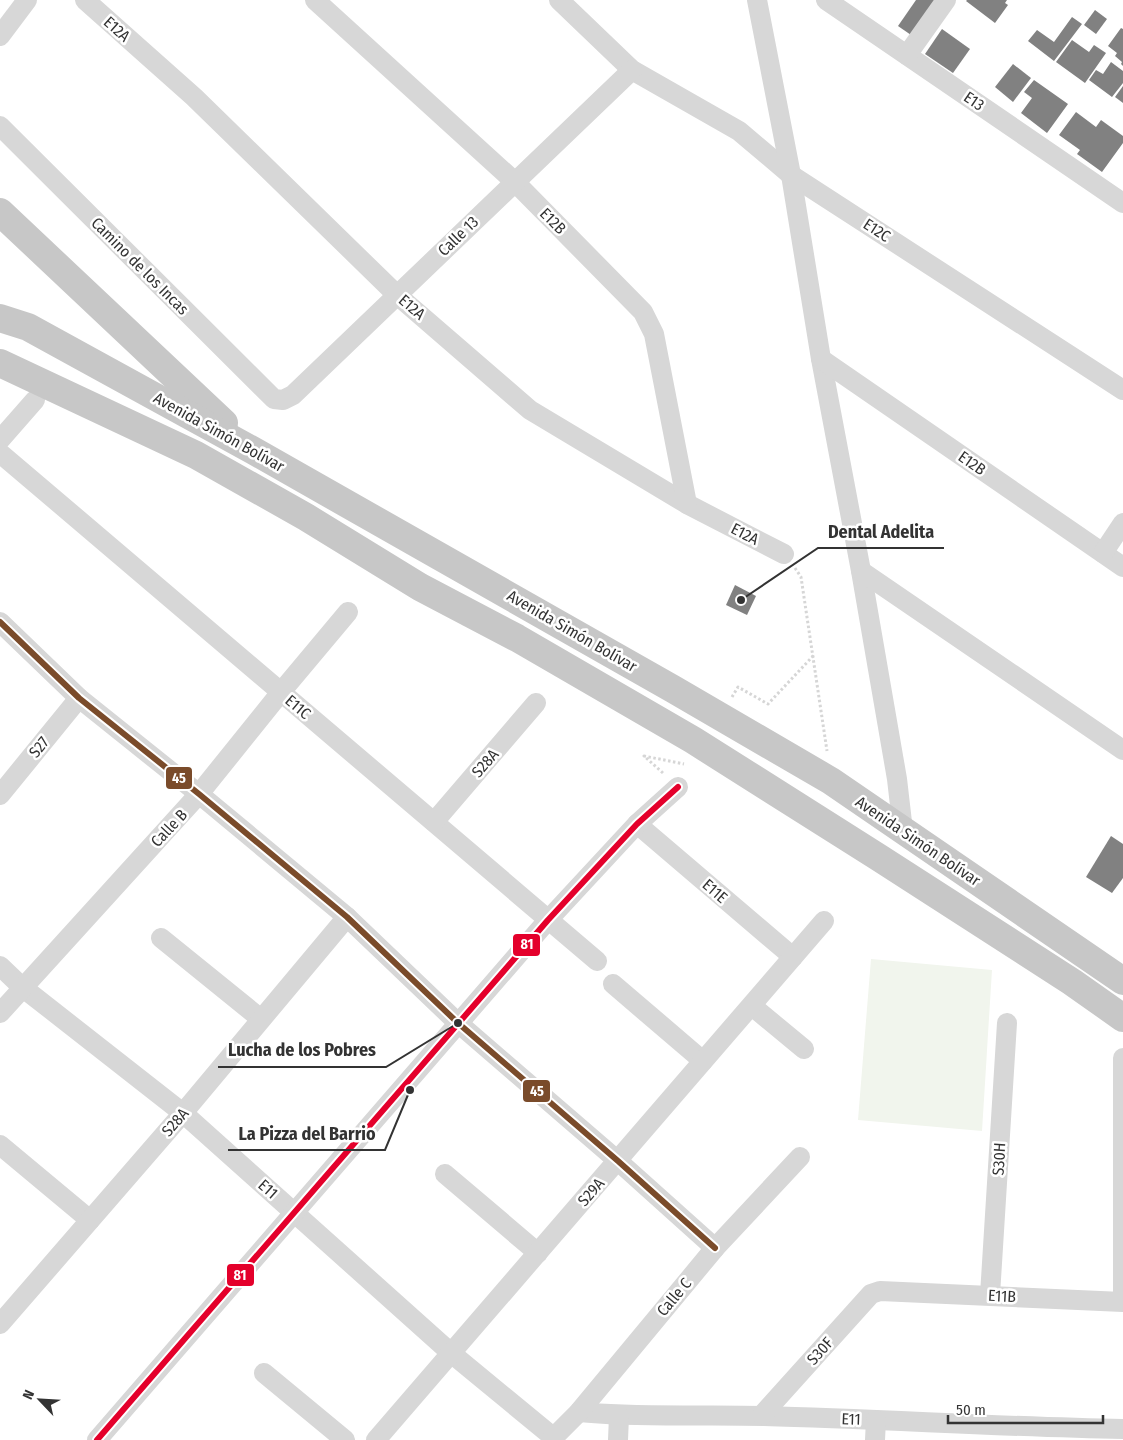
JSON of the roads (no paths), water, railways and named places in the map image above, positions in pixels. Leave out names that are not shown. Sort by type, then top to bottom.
[{"type":"highway","points":[[0,212],[254,451]]},
{"type":"highway","name":"Avenida Simón Bolívar","points":[[0,318],[28,326],[254,451],[831,781],[1123,981]]},
{"type":"highway","name":"Avenida Simón Bolívar","points":[[0,363],[196,455],[306,517],[420,587],[517,638],[694,740],[1072,982],[1123,1018]]},
{"type":"street","points":[[0,36],[27,0]]},
{"type":"street","name":"E12A","points":[[84,0],[194,97],[397,295],[530,410],[687,504],[784,554]]},
{"type":"street","name":"E12B","points":[[315,0],[514,182],[643,312],[654,334],[687,504]]},
{"type":"street","name":"E12C","points":[[559,0],[632,70],[739,131],[791,175],[1123,390]]},
{"type":"street","points":[[757,0],[791,175],[821,359],[898,779],[903,831]]},
{"type":"street","name":"E13","points":[[826,0],[1123,203]]},
{"type":"street","points":[[907,55],[946,0]]},
{"type":"street","name":"Calle 13","points":[[283,400],[293,395],[632,70]]},
{"type":"street","name":"Camino de los Incas","points":[[0,126],[274,400],[283,400]]},
{"type":"street","name":"E12B","points":[[821,359],[1123,567]]},
{"type":"street","points":[[0,440],[35,400]]},
{"type":"street","name":"E11C","points":[[0,453],[597,961]]},
{"type":"street","points":[[1103,553],[1123,523]]},
{"type":"street","points":[[861,571],[1123,750]]},
{"type":"street","name":"Calle B","points":[[0,1013],[199,794],[348,612]]},
{"type":"street","points":[[0,622],[79,698],[199,794],[347,917],[458,1022],[715,1248]]},
{"type":"street","name":"S27","points":[[0,795],[79,698]]},
{"type":"street","name":"S28A","points":[[434,822],[536,703]]},
{"type":"street","points":[[97,1440],[548,920],[637,824],[678,787]]},
{"type":"street","name":"E11E","points":[[637,824],[793,957]]},
{"type":"street","name":"S28A","points":[[0,1324],[183,1113],[347,917]]},
{"type":"street","name":"S29A","points":[[376,1440],[824,921]]},
{"type":"street","points":[[161,938],[261,1020]]},
{"type":"street","name":"E11","points":[[0,966],[22,987],[183,1113],[451,1353],[552,1438]]},
{"type":"street","points":[[613,984],[703,1061]]},
{"type":"street","points":[[752,1006],[804,1049]]},
{"type":"street","name":"S30H","points":[[990,1295],[1007,1022]]},
{"type":"street","points":[[1123,1058],[1123,1302]]},
{"type":"street","points":[[0,1145],[90,1220]]},
{"type":"street","name":"Calle C","points":[[552,1438],[579,1412],[715,1248],[800,1157]]},
{"type":"street","points":[[444,1174],[538,1253]]},
{"type":"street","name":"E11B","points":[[880,1291],[1123,1302]]},
{"type":"street","name":"S30F","points":[[762,1416],[871,1294],[880,1291]]},
{"type":"street","points":[[264,1373],[345,1440]]},
{"type":"street","name":"E11","points":[[579,1412],[619,1416],[762,1416],[875,1430],[1123,1429]]},
{"type":"street","points":[[618,1440],[619,1416]]},
{"type":"place","name":"Dental Adelita","points":[[741,600]]},
{"type":"place","name":"Lucha de los Pobres","points":[[458,1023]]},
{"type":"place","name":"La Pizza del Barrio","points":[[410,1090]]}]
